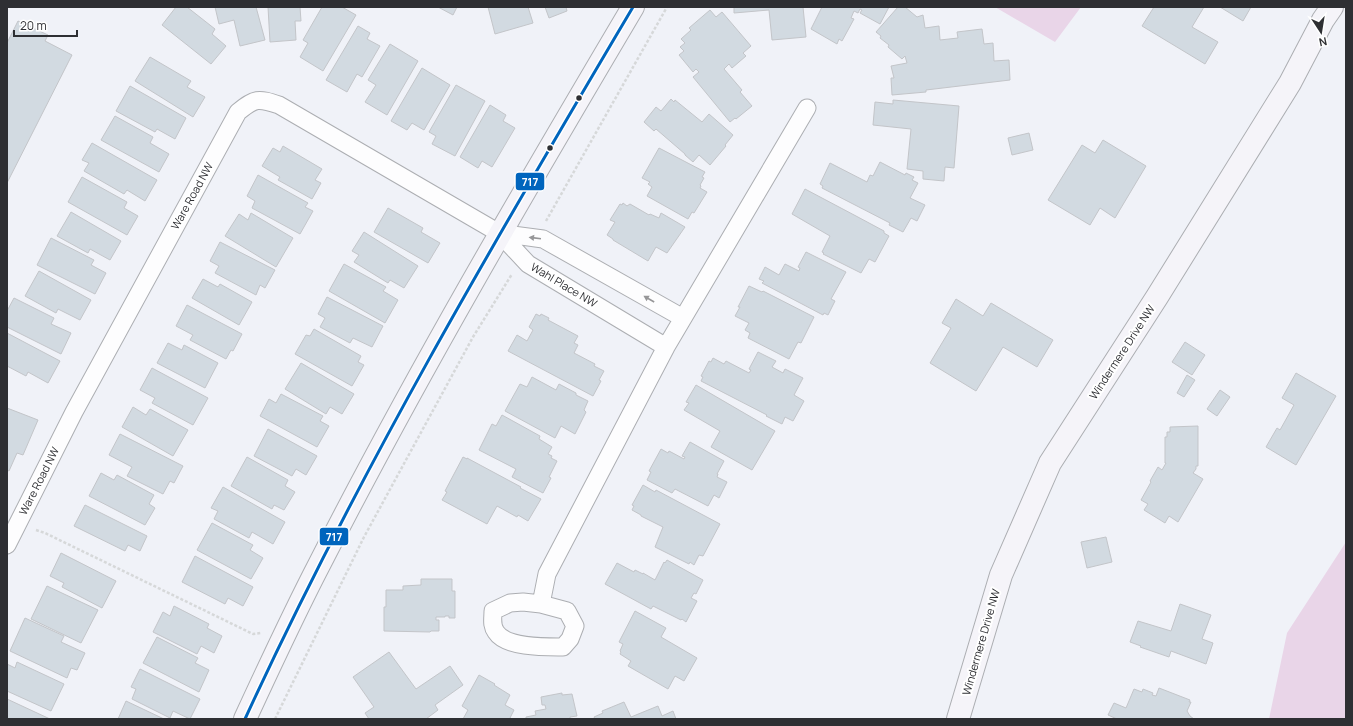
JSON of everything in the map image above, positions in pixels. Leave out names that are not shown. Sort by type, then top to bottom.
[{"type":"street","points":[[244,719],[318,565],[379,450],[500,233],[633,7]]},
{"type":"street","name":"Windermere Drive NW","points":[[958,719],[1001,575],[1050,463],[1157,297],[1290,83],[1322,20],[1332,7]]},
{"type":"street","name":"Ware Road NW","points":[[7,545],[12,523],[230,126],[238,112],[250,102],[262,99],[279,105],[500,233]]},
{"type":"street","points":[[541,604],[547,574],[666,347],[806,108]]},
{"type":"street","points":[[500,233],[543,239],[683,318]]},
{"type":"street","name":"Wahl Place NW","points":[[500,233],[528,264],[666,347]]},
{"type":"path","points":[[535,238],[553,209],[667,7]]},
{"type":"path","points":[[275,719],[368,530],[473,337],[523,257]]},
{"type":"path","points":[[12,523],[45,533],[253,634],[288,628]]},
{"type":"shaded area","points":[[995,7],[1081,7],[1055,42]]},
{"type":"shaded area","points":[[1346,542],[1346,719],[1269,719],[1287,633]]},
{"type":"building","points":[[176,7],[187,7],[215,29],[212,34],[226,46],[211,64],[162,25]]},
{"type":"building","points":[[215,7],[256,7],[265,40],[240,46],[234,20],[219,24]]},
{"type":"building","points":[[268,7],[300,7],[301,21],[295,21],[296,40],[270,42]]},
{"type":"building","points":[[322,7],[342,7],[356,15],[323,71],[300,57],[308,43],[303,40]]},
{"type":"building","points":[[438,7],[457,7],[453,15]]},
{"type":"building","points":[[488,7],[528,7],[533,23],[495,34]]},
{"type":"building","points":[[545,7],[566,7],[567,11],[549,18]]},
{"type":"building","points":[[734,7],[803,7],[806,37],[772,40],[769,10],[734,13]]},
{"type":"building","points":[[822,7],[889,7],[880,24],[860,13],[862,10],[860,9],[858,13],[854,11],[851,18],[854,19],[842,41],[839,39],[837,44],[811,29]]},
{"type":"building","points":[[898,7],[905,7],[917,17],[923,15],[925,28],[939,26],[940,40],[958,38],[957,32],[982,29],[984,44],[993,43],[994,61],[1009,60],[1010,80],[926,90],[926,92],[892,95],[891,78],[894,78],[891,66],[907,63],[905,56],[902,59],[888,47],[889,45],[880,38],[881,36],[876,32]]},
{"type":"building","points":[[1154,7],[1204,7],[1192,27],[1218,42],[1205,64],[1142,26]]},
{"type":"building","points":[[1220,7],[1251,7],[1243,21]]},
{"type":"building","points":[[710,10],[716,17],[722,12],[751,46],[743,53],[746,56],[732,68],[729,64],[724,69],[742,90],[740,92],[752,106],[730,122],[693,77],[699,72],[696,69],[693,72],[679,55],[684,51],[680,47],[685,43],[681,39],[691,30],[689,28]]},
{"type":"building","points":[[18,21],[48,35],[45,41],[72,55],[7,183],[7,43]]},
{"type":"building","points":[[358,26],[370,33],[367,39],[380,46],[362,77],[357,74],[347,92],[326,80]]},
{"type":"building","points":[[390,44],[418,61],[387,115],[365,102],[376,85],[368,80]]},
{"type":"building","points":[[150,57],[191,81],[187,87],[205,97],[193,117],[135,81]]},
{"type":"building","points":[[422,68],[450,85],[424,130],[412,123],[407,130],[391,121]]},
{"type":"building","points":[[456,85],[485,101],[455,156],[432,144],[436,136],[429,132]]},
{"type":"building","points":[[130,86],[186,118],[175,139],[157,129],[155,132],[116,111]]},
{"type":"building","points":[[671,99],[674,102],[675,100],[702,122],[709,114],[733,135],[710,165],[699,155],[693,162],[656,129],[654,131],[644,122],[656,107],[661,111]]},
{"type":"building","points":[[893,100],[959,106],[954,168],[945,167],[944,181],[923,179],[923,171],[907,169],[911,129],[873,125],[875,102],[893,104]]},
{"type":"building","points":[[490,105],[506,115],[503,121],[515,128],[492,167],[482,161],[478,168],[460,157]]},
{"type":"building","points":[[115,116],[153,137],[150,143],[169,154],[159,172],[101,140]]},
{"type":"building","points":[[1029,133],[1033,150],[1012,155],[1008,138]]},
{"type":"building","points":[[1103,140],[1146,166],[1115,218],[1100,208],[1090,225],[1048,200],[1082,145],[1095,153]]},
{"type":"building","points":[[92,143],[157,180],[145,201],[127,190],[124,194],[84,171],[89,163],[82,160]]},
{"type":"building","points":[[283,146],[322,169],[315,180],[321,183],[312,199],[278,180],[280,177],[262,166],[273,148],[280,152]]},
{"type":"building","points":[[659,148],[705,172],[702,177],[704,178],[700,188],[707,192],[694,213],[692,212],[688,219],[647,196],[652,187],[648,184],[650,182],[642,178]]},
{"type":"building","points":[[880,162],[905,175],[906,173],[914,177],[912,180],[918,183],[910,198],[925,205],[917,221],[911,218],[903,232],[889,225],[890,223],[822,188],[823,186],[820,184],[830,163],[867,182],[870,175],[873,176]]},
{"type":"building","points":[[258,175],[308,203],[305,207],[313,211],[300,234],[252,208],[255,201],[247,196]]},
{"type":"building","points":[[82,177],[127,202],[124,208],[138,216],[127,235],[68,202]]},
{"type":"building","points":[[805,189],[884,231],[884,233],[889,236],[875,262],[869,259],[861,273],[823,254],[824,253],[822,252],[830,236],[792,214]]},
{"type":"building","points":[[623,203],[627,206],[630,204],[649,215],[650,214],[659,218],[661,213],[685,227],[667,253],[656,247],[648,261],[607,235],[615,222],[610,220],[620,204],[622,205]]},
{"type":"building","points":[[388,208],[423,228],[421,232],[440,243],[428,263],[374,232]]},
{"type":"building","points":[[71,212],[121,241],[110,260],[90,249],[88,253],[57,236]]},
{"type":"building","points":[[251,213],[293,238],[276,267],[225,236],[239,214],[248,220]]},
{"type":"building","points":[[364,232],[418,266],[404,288],[390,280],[388,283],[354,262],[359,255],[352,251]]},
{"type":"building","points":[[51,238],[94,260],[91,265],[106,273],[95,294],[37,265]]},
{"type":"building","points":[[220,242],[275,270],[265,288],[260,285],[256,295],[215,273],[219,266],[210,261]]},
{"type":"building","points":[[806,252],[846,272],[831,299],[835,301],[828,315],[824,313],[823,315],[762,283],[764,281],[759,279],[765,267],[779,275],[785,264],[799,271],[800,268],[798,267]]},
{"type":"building","points":[[344,264],[386,287],[383,291],[398,300],[385,323],[329,291]]},
{"type":"building","points":[[39,271],[91,300],[80,320],[58,309],[56,313],[25,296]]},
{"type":"building","points":[[203,279],[218,287],[220,284],[252,302],[239,325],[192,298]]},
{"type":"building","points":[[749,286],[762,292],[763,291],[814,317],[801,343],[798,342],[789,359],[748,338],[750,333],[745,330],[749,323],[735,316]]},
{"type":"building","points":[[327,297],[383,326],[372,347],[353,338],[350,343],[320,327],[325,318],[318,314]]},
{"type":"building","points":[[14,298],[54,318],[51,324],[71,333],[61,354],[7,327],[7,311]]},
{"type":"building","points":[[956,299],[983,316],[991,303],[1053,340],[1037,367],[1003,347],[976,391],[930,363],[951,328],[942,323]]},
{"type":"building","points":[[187,305],[242,334],[233,351],[231,350],[226,359],[190,340],[193,335],[176,326]]},
{"type":"building","points":[[536,314],[540,316],[541,314],[549,318],[548,320],[578,336],[574,343],[578,345],[574,353],[595,364],[594,366],[604,371],[599,380],[601,381],[593,396],[508,351],[517,335],[527,341],[533,330],[529,327]]},
{"type":"building","points":[[314,329],[361,356],[358,362],[364,365],[352,386],[295,354],[306,335],[310,336]]},
{"type":"building","points":[[7,333],[60,361],[48,383],[28,372],[26,376],[7,366]]},
{"type":"building","points":[[1185,342],[1205,355],[1192,375],[1172,362]]},
{"type":"building","points":[[168,343],[182,350],[184,345],[218,363],[205,388],[157,363]]},
{"type":"building","points":[[758,352],[776,361],[772,367],[783,373],[785,369],[803,378],[794,395],[804,401],[793,421],[785,417],[782,424],[701,381],[703,377],[701,376],[709,361],[711,362],[713,358],[724,364],[726,361],[749,373],[751,370],[749,369]]},
{"type":"building","points":[[301,363],[354,394],[342,414],[330,407],[326,414],[285,389]]},
{"type":"building","points":[[152,368],[208,398],[193,425],[152,403],[155,398],[140,390]]},
{"type":"building","points":[[1296,373],[1336,396],[1296,465],[1266,447],[1277,428],[1280,430],[1294,405],[1282,398]]},
{"type":"building","points":[[1187,375],[1195,380],[1184,397],[1177,393]]},
{"type":"building","points":[[532,377],[556,390],[559,384],[588,401],[584,410],[586,412],[575,434],[561,426],[555,438],[505,411],[520,384],[527,387]]},
{"type":"building","points":[[696,385],[775,431],[752,470],[711,447],[720,431],[684,410],[689,403],[686,402]]},
{"type":"building","points":[[1220,390],[1230,397],[1217,416],[1207,409]]},
{"type":"building","points":[[281,394],[323,416],[320,421],[329,426],[317,447],[260,416],[269,399],[276,403]]},
{"type":"building","points":[[133,407],[146,415],[150,409],[188,430],[173,456],[122,427]]},
{"type":"building","points":[[7,408],[38,420],[23,455],[17,453],[9,471],[7,470]]},
{"type":"building","points":[[502,415],[540,436],[539,439],[552,447],[548,454],[552,456],[551,458],[557,461],[549,477],[551,478],[543,493],[512,477],[516,469],[479,450],[492,424],[496,426]]},
{"type":"building","points":[[1198,426],[1198,466],[1196,466],[1193,473],[1203,479],[1178,522],[1169,516],[1165,523],[1144,510],[1148,504],[1141,500],[1158,467],[1162,470],[1166,463],[1165,437],[1167,437],[1167,432],[1170,432],[1170,427]]},
{"type":"building","points":[[268,429],[317,456],[306,475],[296,469],[292,476],[254,456]]},
{"type":"building","points":[[120,434],[183,466],[174,483],[170,481],[163,494],[127,476],[132,467],[109,455]]},
{"type":"building","points":[[690,442],[724,461],[717,474],[717,477],[727,482],[719,498],[714,495],[708,506],[675,489],[672,493],[647,480],[651,472],[649,471],[661,449],[668,453],[669,451],[684,459],[685,457],[682,456]]},
{"type":"building","points":[[247,457],[288,480],[285,486],[295,492],[284,510],[274,505],[272,509],[231,486]]},
{"type":"building","points":[[463,457],[541,499],[528,521],[497,506],[487,524],[442,500],[447,492],[445,491]]},
{"type":"building","points":[[101,473],[114,480],[117,475],[154,495],[149,504],[155,508],[145,525],[89,496]]},
{"type":"building","points":[[643,485],[655,492],[656,490],[720,524],[703,556],[699,555],[694,565],[655,547],[663,527],[632,510],[634,506],[632,505]]},
{"type":"building","points":[[223,487],[285,522],[273,544],[252,532],[249,538],[214,519],[218,511],[211,508]]},
{"type":"building","points":[[85,505],[147,536],[140,551],[128,545],[125,551],[74,526]]},
{"type":"building","points":[[212,523],[253,545],[250,550],[263,558],[251,579],[197,550]]},
{"type":"building","points":[[1106,537],[1112,562],[1087,568],[1081,542]]},
{"type":"building","points":[[61,553],[116,581],[102,608],[62,587],[64,583],[50,576]]},
{"type":"building","points":[[195,556],[253,587],[243,606],[228,598],[225,604],[182,582]]},
{"type":"building","points":[[667,560],[703,580],[696,594],[694,593],[691,598],[697,601],[686,622],[653,606],[651,609],[605,584],[617,563],[634,572],[635,570],[643,573],[655,580],[664,562],[665,563]]},
{"type":"building","points":[[421,579],[452,579],[452,591],[455,591],[455,618],[449,618],[449,616],[436,617],[436,620],[439,620],[439,631],[384,631],[386,590],[403,590],[403,586],[421,585]]},
{"type":"building","points":[[47,586],[98,610],[81,643],[31,619]]},
{"type":"building","points":[[1180,604],[1211,615],[1202,639],[1213,643],[1206,664],[1171,651],[1169,657],[1130,642],[1138,621],[1171,631]]},
{"type":"building","points":[[174,606],[209,624],[207,628],[222,636],[214,653],[201,646],[197,654],[153,632],[163,612],[170,616]]},
{"type":"building","points":[[635,611],[666,628],[661,637],[697,658],[684,681],[675,676],[668,689],[628,666],[631,661],[620,654],[623,644],[619,642]]},
{"type":"building","points":[[25,618],[64,636],[61,642],[85,653],[77,670],[71,668],[67,678],[10,651]]},
{"type":"building","points":[[157,637],[198,658],[195,663],[209,670],[199,692],[143,663]]},
{"type":"building","points":[[389,652],[416,689],[450,666],[463,685],[435,705],[438,710],[426,719],[369,719],[365,713],[374,707],[353,677]]},
{"type":"building","points":[[17,662],[64,684],[51,711],[7,691],[7,664],[15,668]]},
{"type":"building","points":[[140,669],[200,699],[190,719],[173,711],[170,718],[132,699],[136,689],[131,687]]},
{"type":"building","points":[[479,675],[510,695],[505,705],[514,710],[510,718],[512,719],[463,719],[468,710],[462,706]]},
{"type":"building","points":[[1159,688],[1190,700],[1189,702],[1191,702],[1187,711],[1194,719],[1117,719],[1108,715],[1114,703],[1126,708],[1134,689],[1142,692],[1143,689],[1153,693],[1152,695],[1156,696]]},
{"type":"building","points":[[562,693],[562,695],[572,694],[577,716],[570,717],[570,719],[526,719],[526,717],[536,715],[535,711],[546,709],[545,705],[542,705],[541,697]]},
{"type":"building","points":[[7,699],[50,719],[7,719]]},
{"type":"building","points":[[126,701],[164,719],[118,719]]},
{"type":"building","points":[[624,702],[631,717],[658,706],[662,716],[673,711],[676,719],[595,719],[594,717],[603,713],[602,711]]},
{"type":"transit line","name":"717","points":[[245,719],[288,627],[381,447],[479,270],[633,7]]}]
